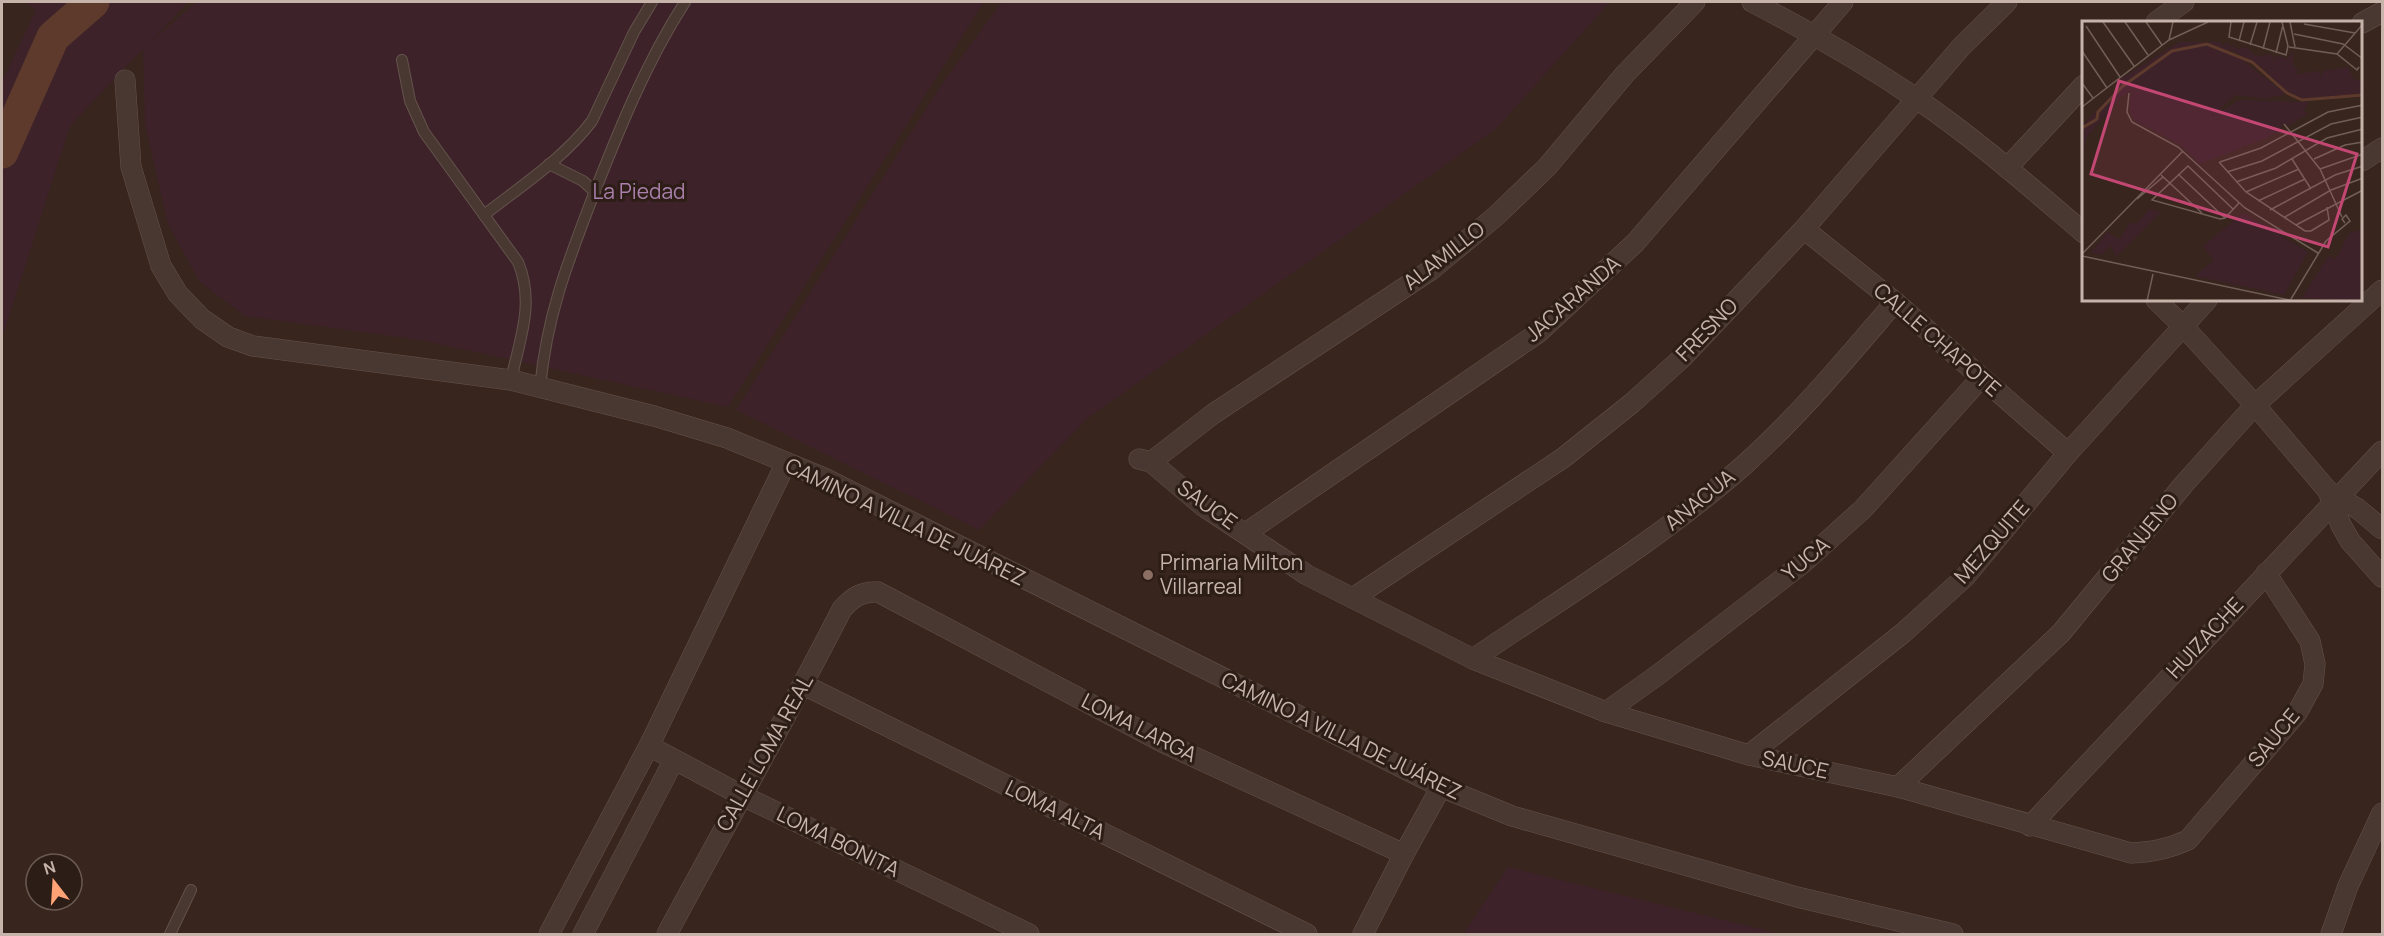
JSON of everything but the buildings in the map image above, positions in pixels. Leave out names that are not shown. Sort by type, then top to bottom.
[{"type":"street","name":"ALAMILLO","points":[[1145,461],[1431,270],[1488,223],[1547,167],[1625,74],[1695,2]]},
{"type":"street","points":[[1752,2],[1815,35],[1918,99],[2007,168],[2082,231]]},
{"type":"street","name":"JACARANDA","points":[[1246,533],[1538,333],[1635,243],[1844,2]]},
{"type":"street","name":"FRESNO","points":[[1353,598],[1563,458],[1632,403],[1682,358],[1804,229],[1962,46],[2007,2]]},
{"type":"street","points":[[2157,21],[2184,2]]},
{"type":"street","points":[[2363,22],[2382,12]]},
{"type":"street","name":"CAMINO A VILLA DE JUÁREZ","points":[[124,80],[131,167],[161,266],[178,294],[202,319],[228,337],[253,346],[511,380],[654,416],[727,438],[824,478],[1441,788],[1524,819],[1797,897],[1953,934]]},
{"type":"street","points":[[2007,168],[2082,88]]},
{"type":"street","points":[[2363,160],[2382,148]]},
{"type":"street","name":"CALLE CHAPOTE","points":[[1804,229],[1894,302],[2068,453]]},
{"type":"street","name":"GRANJENO","points":[[1898,787],[2061,633],[2184,484],[2255,405],[2382,290]]},
{"type":"street","name":"ANACUA","points":[[1473,660],[1679,519],[1743,466],[1804,409],[1894,302]]},
{"type":"street","points":[[2158,302],[2255,405],[2333,497],[2382,529]]},
{"type":"street","name":"MEZQUITE","points":[[1749,755],[1903,633],[1965,577],[2068,453],[2205,302]]},
{"type":"street","name":"YUCA","points":[[1606,712],[1803,563],[1863,509],[1982,378]]},
{"type":"street","name":"HUIZACHE","points":[[2030,826],[2266,573],[2333,497],[2382,451]]},
{"type":"street","name":"SAUCE","points":[[1145,461],[1203,506],[1307,575],[1473,660],[1606,712],[1749,755],[1898,787],[2131,853],[2171,848],[2188,840],[2297,713],[2313,684],[2315,664],[2310,641],[2266,573]]},
{"type":"street","points":[[549,934],[649,746],[786,463]]},
{"type":"street","points":[[2333,497],[2350,541],[2382,577]]},
{"type":"street","name":"CALLE LOMA REAL","points":[[667,934],[741,795],[804,685],[842,609],[859,594],[878,592]]},
{"type":"street","name":"LOMA LARGA","points":[[878,592],[1164,743],[1404,854]]},
{"type":"street","name":"LOMA ALTA","points":[[804,685],[1307,934]]},
{"type":"street","name":"LOMA BONITA","points":[[649,746],[741,795],[1029,934]]},
{"type":"street","points":[[584,934],[674,760]]},
{"type":"street","points":[[1363,934],[1441,788]]},
{"type":"street","points":[[2331,934],[2348,886],[2382,813]]},
{"type":"lane","points":[[484,215],[549,164],[592,121],[634,32],[652,2]]},
{"type":"lane","points":[[540,388],[550,318],[570,254],[622,120],[663,37],[685,2]]},
{"type":"lane","points":[[402,60],[410,101],[424,132],[518,262],[524,278],[527,293],[526,308],[511,380]]},
{"type":"lane","points":[[549,164],[583,181],[595,192]]},
{"type":"lane","points":[[170,934],[191,890]]},
{"type":"green space","name":"La Piedad","points":[[24,2],[188,2],[150,43],[196,2],[984,2],[728,407],[420,340],[245,316],[200,282],[168,224],[145,125],[143,49],[70,126],[2,338],[2,82],[36,10]]},
{"type":"green space","points":[[1002,2],[1610,2],[1496,129],[1088,418],[979,530],[736,410],[943,82]]},
{"type":"green space","points":[[1508,867],[1781,934],[1463,934]]},
{"type":"waterway","points":[[2,152],[53,37],[93,2]]},
{"type":"place","name":"Primaria Milton Villarreal","points":[[1148,575]]}]
